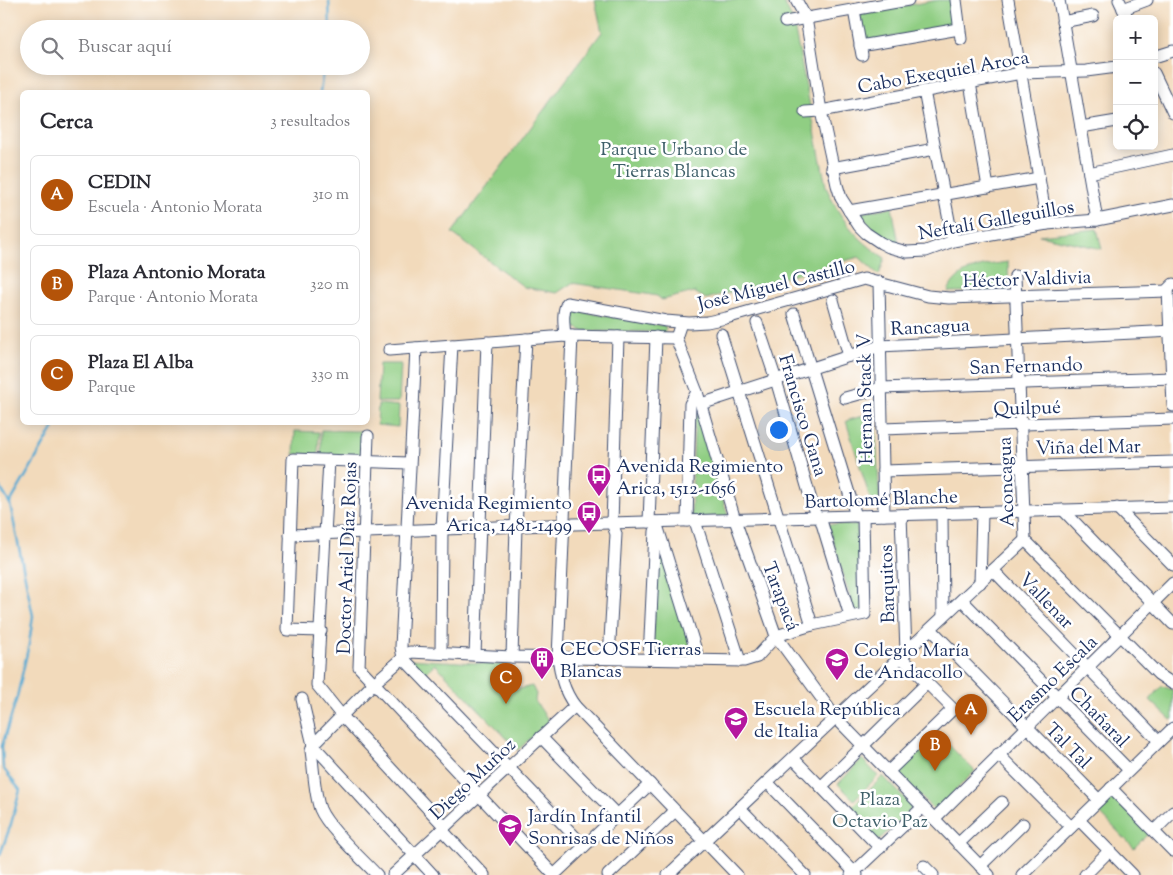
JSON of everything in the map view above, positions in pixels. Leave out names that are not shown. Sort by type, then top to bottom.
[{"type":"street","name":"Neftalí Galleguillos","points":[[796,0],[806,18],[832,168],[841,198],[866,233],[889,247],[917,252],[935,249],[952,242],[1047,224],[1097,220],[1173,205]]},
{"type":"street","points":[[785,22],[908,0]]},
{"type":"street","points":[[854,10],[861,51],[960,34],[956,0]]},
{"type":"street","points":[[1008,0],[1047,224]]},
{"type":"street","points":[[1059,0],[1097,220]]},
{"type":"street","points":[[1124,9],[1148,0]]},
{"type":"street","points":[[1062,22],[1093,16]]},
{"type":"street","points":[[1158,56],[1173,50]]},
{"type":"street","name":"Cabo Exequiel Aroca","points":[[805,112],[821,111],[1021,73],[1072,72],[1113,67]]},
{"type":"street","points":[[1158,81],[1172,110]]},
{"type":"street","points":[[970,83],[988,187]]},
{"type":"street","points":[[924,91],[952,242]]},
{"type":"street","points":[[1081,127],[1113,122]]},
{"type":"street","points":[[832,168],[935,149]]},
{"type":"street","points":[[1089,173],[1173,155]]},
{"type":"street","points":[[849,211],[1039,178]]},
{"type":"street","name":"Aconcagua","points":[[1015,276],[1025,540],[1158,674],[1173,684]]},
{"type":"street","name":"José Miguel Castillo","points":[[569,336],[563,319],[566,303],[680,323],[698,323],[716,321],[864,279],[879,282]]},
{"type":"street","name":"Héctor Valdivia","points":[[879,282],[938,298],[1016,296],[1171,287]]},
{"type":"street","name":"Hernan Stack V","points":[[879,282],[884,515]]},
{"type":"street","points":[[1171,287],[1173,406]]},
{"type":"street","points":[[833,300],[850,356]]},
{"type":"street","points":[[313,745],[373,684],[410,652],[441,652],[512,657],[748,661],[757,657],[776,636],[812,625],[865,614],[859,516],[794,314]]},
{"type":"street","points":[[389,350],[569,336],[676,338],[680,323]]},
{"type":"street","name":"Francisco Gana","points":[[757,323],[850,616]]},
{"type":"street","name":"Rancagua","points":[[701,404],[880,346],[1172,331]]},
{"type":"street","points":[[720,334],[740,392],[812,625]]},
{"type":"street","points":[[569,336],[558,657],[566,694],[575,706],[737,875]]},
{"type":"street","points":[[609,658],[616,534],[612,523],[618,337]]},
{"type":"street","points":[[649,659],[656,337]]},
{"type":"street","name":"Tarapacá","points":[[676,338],[697,392],[735,520],[776,636],[836,718],[984,871]]},
{"type":"street","points":[[512,657],[516,526],[526,339]]},
{"type":"street","points":[[475,655],[487,342]]},
{"type":"street","points":[[441,652],[442,530],[452,345]]},
{"type":"street","points":[[416,348],[401,647],[403,658],[584,846]]},
{"type":"street","name":"San Fernando","points":[[845,398],[881,388],[1172,378]]},
{"type":"street","points":[[697,392],[690,404],[691,521],[740,661]]},
{"type":"street","name":"Quilpué","points":[[882,429],[1173,419]]},
{"type":"street","name":"Doctor Ariel Díaz Rojas","points":[[368,436],[358,667],[554,875]]},
{"type":"street","points":[[321,631],[287,630],[293,459],[409,463]]},
{"type":"street","points":[[329,460],[317,684],[342,716],[484,875]]},
{"type":"street","name":"Viña del Mar","points":[[883,471],[1022,465],[1173,462]]},
{"type":"street","name":"Bartolomé Blanche","points":[[290,535],[516,526],[1173,507]]},
{"type":"street","points":[[1117,508],[1173,566]]},
{"type":"street","points":[[1063,510],[1173,624]]},
{"type":"street","points":[[980,582],[982,513]]},
{"type":"street","points":[[942,514],[943,617]]},
{"type":"street","name":"Barquitos","points":[[902,515],[904,654]]},
{"type":"street","points":[[652,522],[699,660]]},
{"type":"street","points":[[672,874],[704,841],[1025,540]]},
{"type":"street","name":"Vallenar","points":[[993,570],[1159,741]]},
{"type":"street","name":"Erasmo Escala","points":[[934,818],[1173,583]]},
{"type":"street","name":"Chañaral","points":[[962,600],[1129,770]]},
{"type":"street","name":"Tal Tal","points":[[930,629],[1099,800]]},
{"type":"street","points":[[888,772],[953,709],[927,684],[904,654]]},
{"type":"street","points":[[821,787],[927,684]]},
{"type":"street","points":[[302,699],[313,745],[312,751],[318,799],[324,816],[377,875]]},
{"type":"street","name":"Diego Muñoz","points":[[393,875],[575,706]]},
{"type":"street","points":[[1022,875],[1173,728]]},
{"type":"street","points":[[541,737],[617,815]]},
{"type":"street","points":[[313,745],[433,875]]},
{"type":"street","points":[[998,754],[1109,851],[1133,875]]},
{"type":"street","points":[[793,758],[880,848]]},
{"type":"street","points":[[767,782],[854,874],[923,807]]},
{"type":"street","points":[[554,875],[650,784]]},
{"type":"street","points":[[1111,788],[1173,851]]},
{"type":"street","points":[[958,844],[1002,802]]},
{"type":"street","points":[[740,808],[805,875]]},
{"type":"street","points":[[608,875],[675,811]]},
{"type":"street","points":[[1154,831],[1173,812]]},
{"type":"street","points":[[984,871],[1023,824]]},
{"type":"street","points":[[1085,875],[1109,851]]},
{"type":"street","points":[[924,866],[933,875]]},
{"type":"green space","name":"Parque Urbano de Tierras Blancas","points":[[595,0],[783,0],[793,21],[826,186],[836,208],[850,227],[866,244],[885,258],[879,275],[859,257],[706,299],[694,292],[662,300],[657,296],[572,283],[557,293],[524,287],[452,233],[602,32]]},
{"type":"green space","points":[[939,0],[951,0],[955,26],[864,42],[860,13]]},
{"type":"green space","points":[[892,207],[899,244],[877,232],[860,213]]},
{"type":"green space","points":[[1097,229],[1102,249],[1039,235]]},
{"type":"green space","points":[[1008,262],[1009,291],[948,292],[958,278],[973,269]]},
{"type":"green space","points":[[572,310],[665,326],[666,330],[664,332],[583,331],[575,327],[571,322],[569,313]]},
{"type":"green space","points":[[379,364],[401,364],[399,402],[377,402]]},
{"type":"green space","points":[[378,404],[399,406],[398,427],[377,425]]},
{"type":"green space","points":[[695,404],[728,516],[691,518]]},
{"type":"green space","points":[[875,412],[880,507],[872,505],[846,421]]},
{"type":"green space","points":[[321,430],[361,431],[361,456],[321,456]]},
{"type":"green space","points":[[295,431],[319,432],[318,455],[294,454]]},
{"type":"green space","points":[[828,524],[857,525],[863,612],[855,613]]},
{"type":"green space","points":[[657,536],[693,652],[653,652]]},
{"type":"green space","points":[[408,659],[509,665],[515,690],[532,686],[536,694],[535,701],[549,721],[518,750],[435,664],[423,675]]},
{"type":"green space","points":[[1162,686],[1173,690],[1173,719],[1171,720],[1150,700]]},
{"type":"green space","points":[[935,731],[975,771],[935,811],[895,771]]},
{"type":"green space","points":[[862,759],[878,776],[854,800],[838,784]]},
{"type":"green space","name":"Plaza Octavio Paz","points":[[883,776],[913,807],[878,841],[848,811]]},
{"type":"green space","points":[[1113,794],[1150,832],[1134,848],[1097,810]]},
{"type":"waterway","points":[[329,0],[330,20]]},
{"type":"waterway","points":[[320,90],[323,75]]},
{"type":"waterway","points":[[10,503],[55,425]]},
{"type":"waterway","points":[[0,487],[10,504],[33,616],[29,644],[17,697],[2,746],[3,768],[20,790],[0,855]]},
{"type":"place","name":"Avenida Regimiento Arica, 1512-1656","points":[[599,497]]},
{"type":"place","name":"Avenida Regimiento Arica, 1481-1499","points":[[589,534]]},
{"type":"place","name":"CECOSF Tierras Blancas","points":[[542,680]]},
{"type":"place","name":"Colegio María de Andacollo","points":[[837,681]]},
{"type":"place","name":"Plaza El Alba","points":[[506,704]]},
{"type":"place","name":"CEDIN","points":[[971,735]]},
{"type":"place","name":"Escuela República de Italia","points":[[736,740]]},
{"type":"place","name":"Plaza Antonio Morata","points":[[935,771]]},
{"type":"place","name":"Jardín Infantil Sonrisas de Niños","points":[[510,847]]}]
